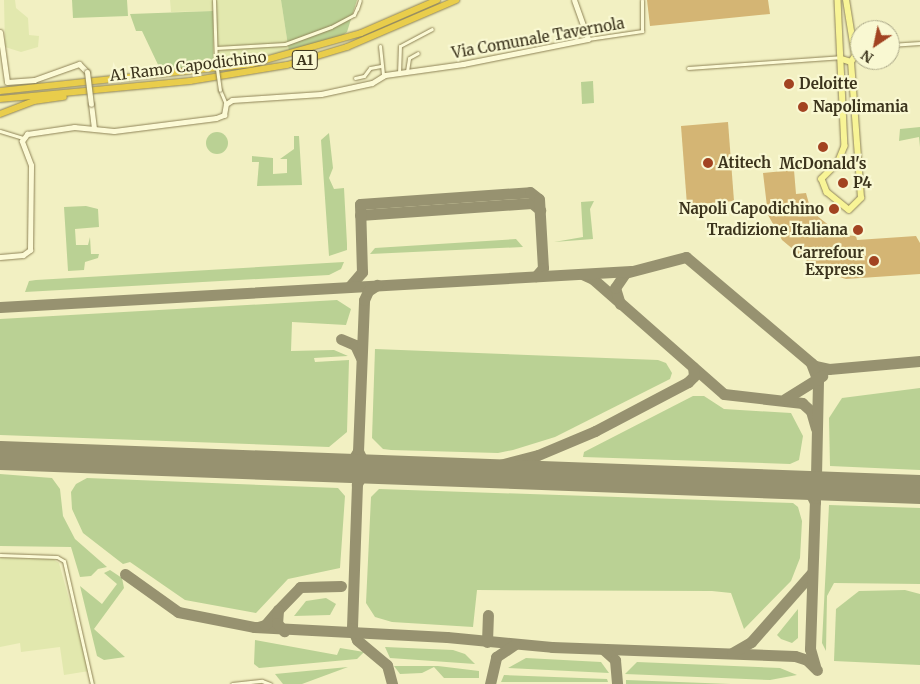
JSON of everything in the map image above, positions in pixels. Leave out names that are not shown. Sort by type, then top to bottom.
[{"type":"highway","name":"A1 Ramo Capodichino","points":[[0,91],[251,64],[361,34],[437,0]]},
{"type":"highway","name":"A1 Ramo Capodichino","points":[[0,99],[240,75],[287,65],[347,47],[456,0]]},
{"type":"highway","points":[[0,114],[42,99],[144,85]]},
{"type":"main road","points":[[838,0],[845,146],[838,163],[822,179],[827,192],[849,210],[861,198],[851,70]]},
{"type":"main road","points":[[846,0],[850,32]]},
{"type":"main road","points":[[841,55],[850,49]]},
{"type":"main road","points":[[841,55],[850,62]]},
{"type":"street","points":[[0,131],[23,138],[48,130],[94,128],[114,131],[216,118],[224,115],[226,104],[220,90],[216,62],[214,0]]},
{"type":"street","points":[[216,48],[285,44],[331,27],[354,15],[360,0]]},
{"type":"street","points":[[574,0],[588,39]]},
{"type":"street","name":"Via Comunale Tavernola","points":[[226,104],[321,94],[383,77],[588,39],[642,32],[642,0]]},
{"type":"street","points":[[399,74],[400,46],[432,29]]},
{"type":"street","points":[[0,32],[7,82]]},
{"type":"street","points":[[900,44],[920,43]]},
{"type":"street","points":[[380,46],[383,77]]},
{"type":"street","points":[[407,73],[406,63],[418,53]]},
{"type":"street","points":[[688,68],[841,55]]},
{"type":"street","points":[[0,83],[34,80],[79,64],[87,72],[94,128]]},
{"type":"street","points":[[355,78],[364,76],[370,68],[381,66]]},
{"type":"street","points":[[0,257],[23,255],[30,250],[31,165],[23,138]]},
{"type":"street","points":[[0,555],[57,557],[64,561],[92,684]]},
{"type":"street","points":[[232,684],[262,681],[270,684]]},
{"type":"green space","points":[[4,0],[15,0],[16,8],[28,18],[29,35],[39,36],[38,47],[21,52],[5,47]]},
{"type":"green space","points":[[72,0],[127,0],[128,16],[73,18]]},
{"type":"green space","points":[[170,0],[281,0],[289,52],[213,63],[213,11],[171,12]]},
{"type":"green space","points":[[281,0],[357,0],[347,32],[342,36],[289,52]]},
{"type":"green space","points":[[213,11],[213,65],[161,71],[142,31],[136,31],[130,14]]},
{"type":"green space","points":[[593,81],[594,103],[582,104],[581,82]]},
{"type":"green space","points":[[920,127],[920,147],[919,137],[899,141],[900,129]]},
{"type":"green space","points":[[217,132],[225,135],[228,143],[225,151],[217,154],[209,151],[206,143],[209,135]]},
{"type":"green space","points":[[329,133],[333,168],[329,178],[334,189],[344,188],[347,250],[329,256],[321,140]]},
{"type":"green space","points":[[294,136],[299,136],[302,185],[257,186],[259,162],[252,162],[252,156],[273,158],[273,174],[287,173],[287,159],[280,159],[294,149]]},
{"type":"green space","points":[[594,201],[590,209],[593,239],[554,242],[583,237],[581,202]]},
{"type":"green space","points":[[86,206],[98,209],[99,227],[75,229],[76,245],[88,245],[90,237],[91,254],[99,254],[98,258],[85,262],[84,270],[68,271],[64,207]]},
{"type":"green space","points":[[516,239],[523,247],[370,254],[375,248]]},
{"type":"green space","points":[[344,262],[341,269],[329,275],[25,292],[29,281],[36,280]]},
{"type":"green space","points":[[337,300],[351,309],[346,325],[292,322],[291,351],[334,350],[348,356],[314,358],[315,362],[349,360],[347,432],[329,447],[0,435],[0,319]]},
{"type":"green space","points":[[375,349],[658,360],[666,363],[672,373],[670,379],[555,437],[513,450],[498,453],[391,450],[383,449],[372,438]]},
{"type":"green space","points":[[920,388],[920,470],[830,466],[829,418],[842,398]]},
{"type":"green space","points":[[693,396],[704,396],[724,409],[791,413],[803,436],[799,460],[790,464],[583,457],[584,452]]},
{"type":"green space","points":[[0,474],[52,478],[60,489],[63,516],[75,539],[107,567],[98,569],[91,576],[80,577],[71,547],[0,546]]},
{"type":"green space","points":[[87,478],[338,488],[345,496],[340,568],[288,579],[256,613],[185,600],[130,562],[123,564],[83,533],[72,509],[71,492],[76,484]]},
{"type":"green space","points":[[379,489],[793,503],[798,507],[802,521],[800,558],[791,581],[744,629],[731,593],[712,591],[477,590],[473,627],[392,622],[375,617],[366,603],[371,497]]},
{"type":"green space","points":[[829,505],[920,508],[920,584],[834,583],[827,596],[826,651],[822,643]]},
{"type":"green space","points":[[0,558],[53,559],[59,563],[89,671],[64,675],[60,647],[21,652],[20,643],[0,647]]},
{"type":"green space","points":[[110,570],[122,578],[124,588],[94,629],[125,657],[104,660],[97,656],[80,586],[102,604],[117,584],[104,573]]},
{"type":"green space","points":[[905,590],[920,594],[920,665],[834,661],[836,609],[859,591]]},
{"type":"green space","points":[[326,598],[336,604],[330,615],[294,616],[306,601]]},
{"type":"green space","points":[[798,609],[798,638],[792,643],[781,639],[777,635]]},
{"type":"green space","points":[[255,640],[337,655],[340,648],[364,652],[357,659],[259,668],[254,664]]},
{"type":"green space","points":[[385,647],[453,650],[465,654],[475,664],[390,658]]},
{"type":"green space","points":[[526,658],[601,662],[609,673],[508,668]]},
{"type":"green space","points":[[637,662],[780,668],[797,675],[770,680],[625,674]]},
{"type":"green space","points":[[394,666],[438,666],[479,671],[479,678],[444,678],[434,667],[422,673],[400,674]]},
{"type":"green space","points":[[348,667],[302,684],[283,684],[275,674]]},
{"type":"green space","points":[[504,675],[607,679],[608,682],[501,682]]},
{"type":"green space","points":[[626,680],[731,684],[626,684]]},
{"type":"building","points":[[647,0],[768,0],[770,14],[650,26]]},
{"type":"building","name":"Atitech","points":[[728,122],[734,201],[687,205],[681,126]]},
{"type":"building","points":[[794,170],[796,194],[806,193],[811,211],[841,235],[856,236],[857,240],[916,236],[920,243],[920,274],[846,279],[819,271],[782,240],[768,215],[763,173]]},
{"type":"taxiway","points":[[349,287],[362,272],[360,204],[530,192],[539,199],[543,268],[536,276]]},
{"type":"taxiway","points":[[360,215],[532,203],[540,210]]},
{"type":"taxiway","points":[[620,304],[615,288],[625,273],[686,257],[815,366],[829,369],[920,361]]},
{"type":"taxiway","points":[[0,307],[631,271]]},
{"type":"taxiway","points":[[582,274],[593,279],[724,394],[802,403],[811,411],[816,428]]},
{"type":"taxiway","points":[[375,469],[363,461],[358,451],[364,300],[368,291],[377,285]]},
{"type":"taxiway","points":[[341,339],[355,345],[361,358]]},
{"type":"taxiway","points":[[811,363],[818,381],[816,476],[831,485]]},
{"type":"taxiway","points":[[473,472],[538,455],[595,431],[688,382],[694,376],[693,367]]},
{"type":"taxiway","points":[[785,399],[822,376]]},
{"type":"taxiway","points":[[341,467],[352,461],[358,451]]},
{"type":"taxiway","points":[[375,469],[363,473],[357,484],[352,628],[357,640],[387,665],[392,684]]},
{"type":"taxiway","points":[[786,484],[808,489],[815,502]]},
{"type":"taxiway","points":[[815,666],[810,649],[815,498],[819,489],[833,485]]},
{"type":"taxiway","points":[[125,574],[178,612],[254,627],[447,637],[552,647],[795,656],[807,660],[817,670]]},
{"type":"taxiway","points":[[732,653],[751,642],[811,574]]},
{"type":"taxiway","points":[[278,610],[300,587],[341,586]]},
{"type":"taxiway","points":[[258,627],[265,625],[278,610],[277,623],[284,631]]},
{"type":"taxiway","points":[[487,642],[488,615]]},
{"type":"taxiway","points":[[490,684],[496,657],[514,645]]},
{"type":"taxiway","points":[[604,650],[615,660],[617,684]]},
{"type":"runway","points":[[0,455],[920,489]]},
{"type":"place","name":"Deloitte","points":[[789,84]]},
{"type":"place","name":"Napolimania","points":[[803,107]]},
{"type":"place","name":"McDonald's","points":[[823,147]]},
{"type":"place","name":"Atitech","points":[[708,163]]},
{"type":"place","name":"P4","points":[[843,183]]},
{"type":"place","name":"Napoli Capodichino","points":[[834,209]]},
{"type":"place","name":"Tradizione Italiana","points":[[858,230]]},
{"type":"place","name":"Carrefour Express","points":[[874,261]]}]
